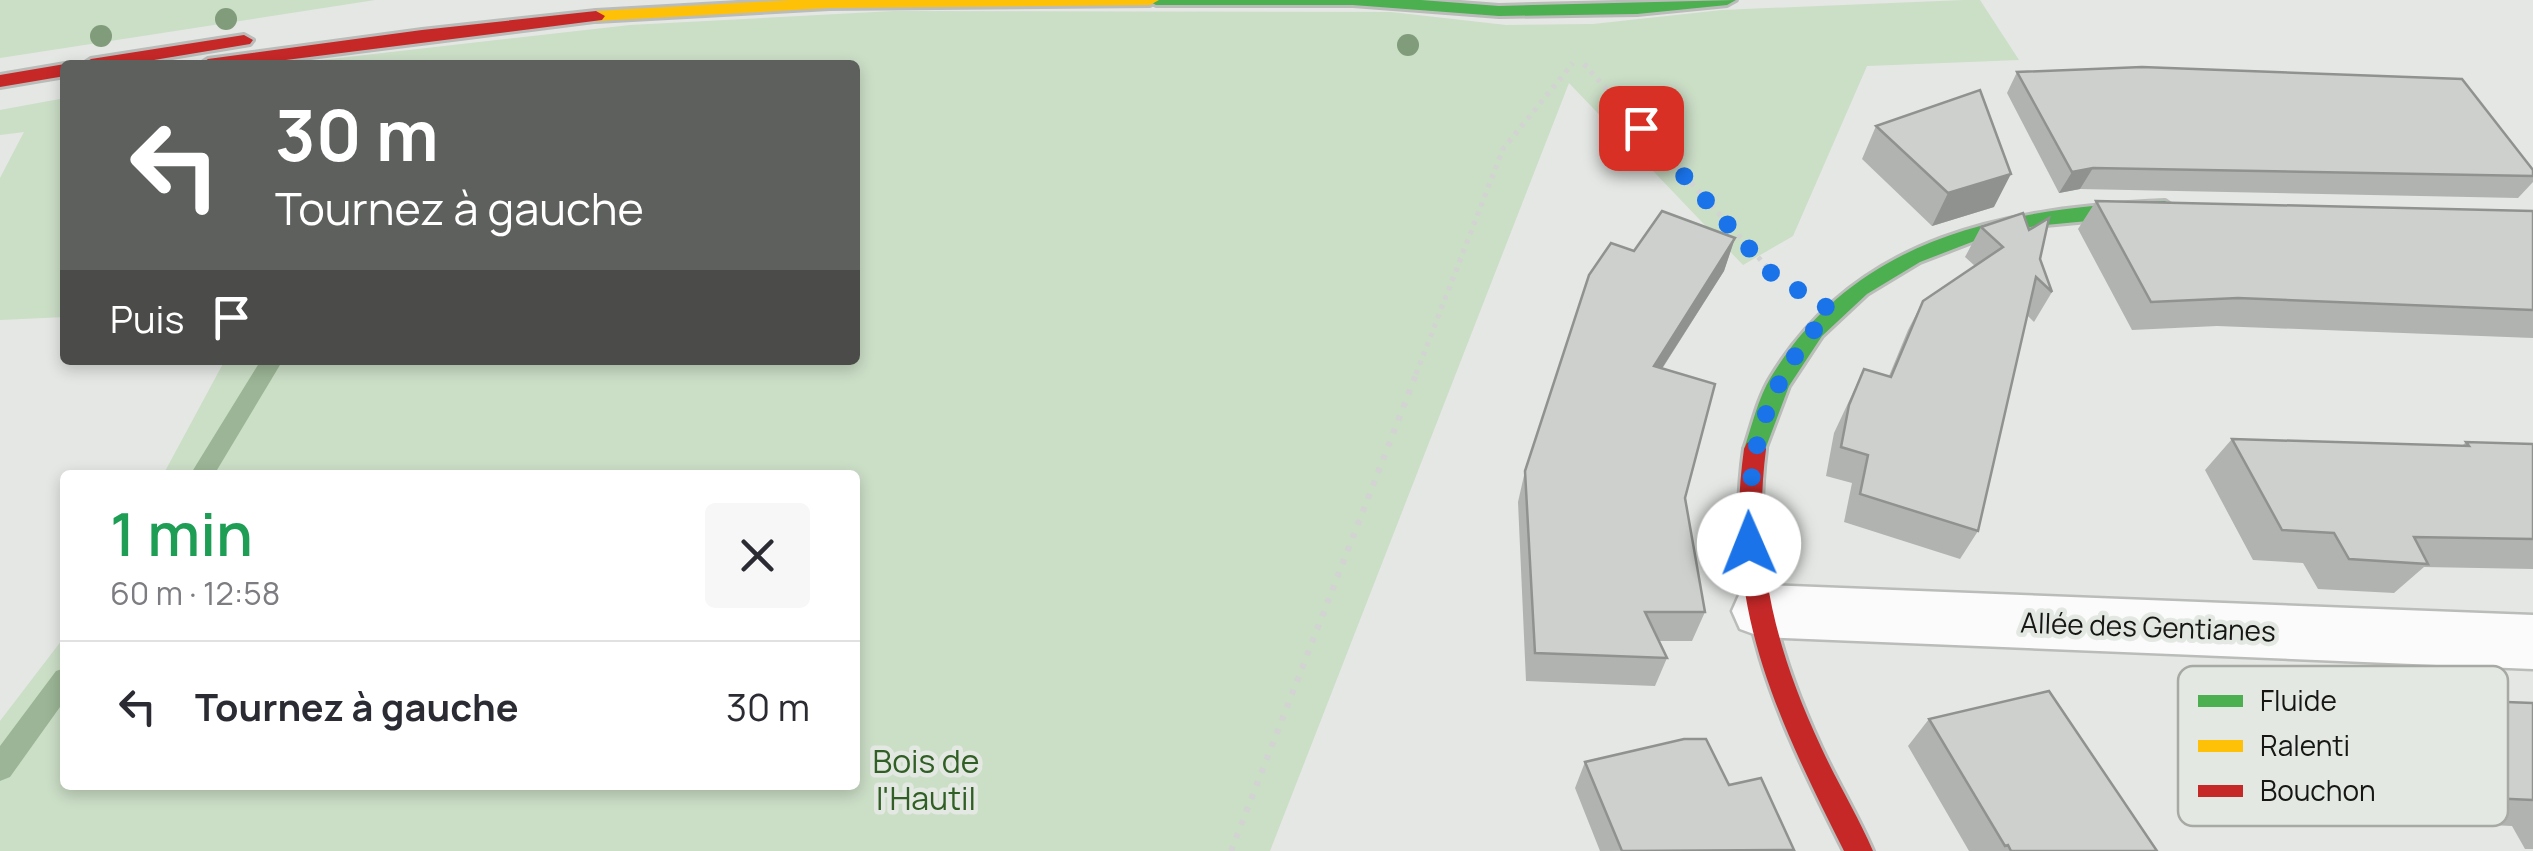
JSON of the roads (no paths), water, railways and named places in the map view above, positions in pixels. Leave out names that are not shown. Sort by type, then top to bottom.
[{"type":"street","points":[[123,60],[364,22],[569,0]]},
{"type":"street","points":[[242,60],[635,13],[950,0],[1353,0],[1499,11],[1619,10],[1726,0]]},
{"type":"street","points":[[0,81],[60,71]]},
{"type":"street","points":[[0,100],[60,90]]},
{"type":"street","points":[[1859,851],[1790,711],[1762,611],[1749,544],[1748,490],[1755,443],[1769,404],[1789,368],[1831,310],[1900,264],[2031,217],[2080,208],[2185,209]]},
{"type":"street","name":"Allée des Gentianes","points":[[1762,611],[2533,642]]},
{"type":"waterway","points":[[205,470],[269,365]]},
{"type":"waterway","points":[[0,768],[60,686]]},
{"type":"park label","name":"Bois de l'Hautil","points":[[926,780]]}]
